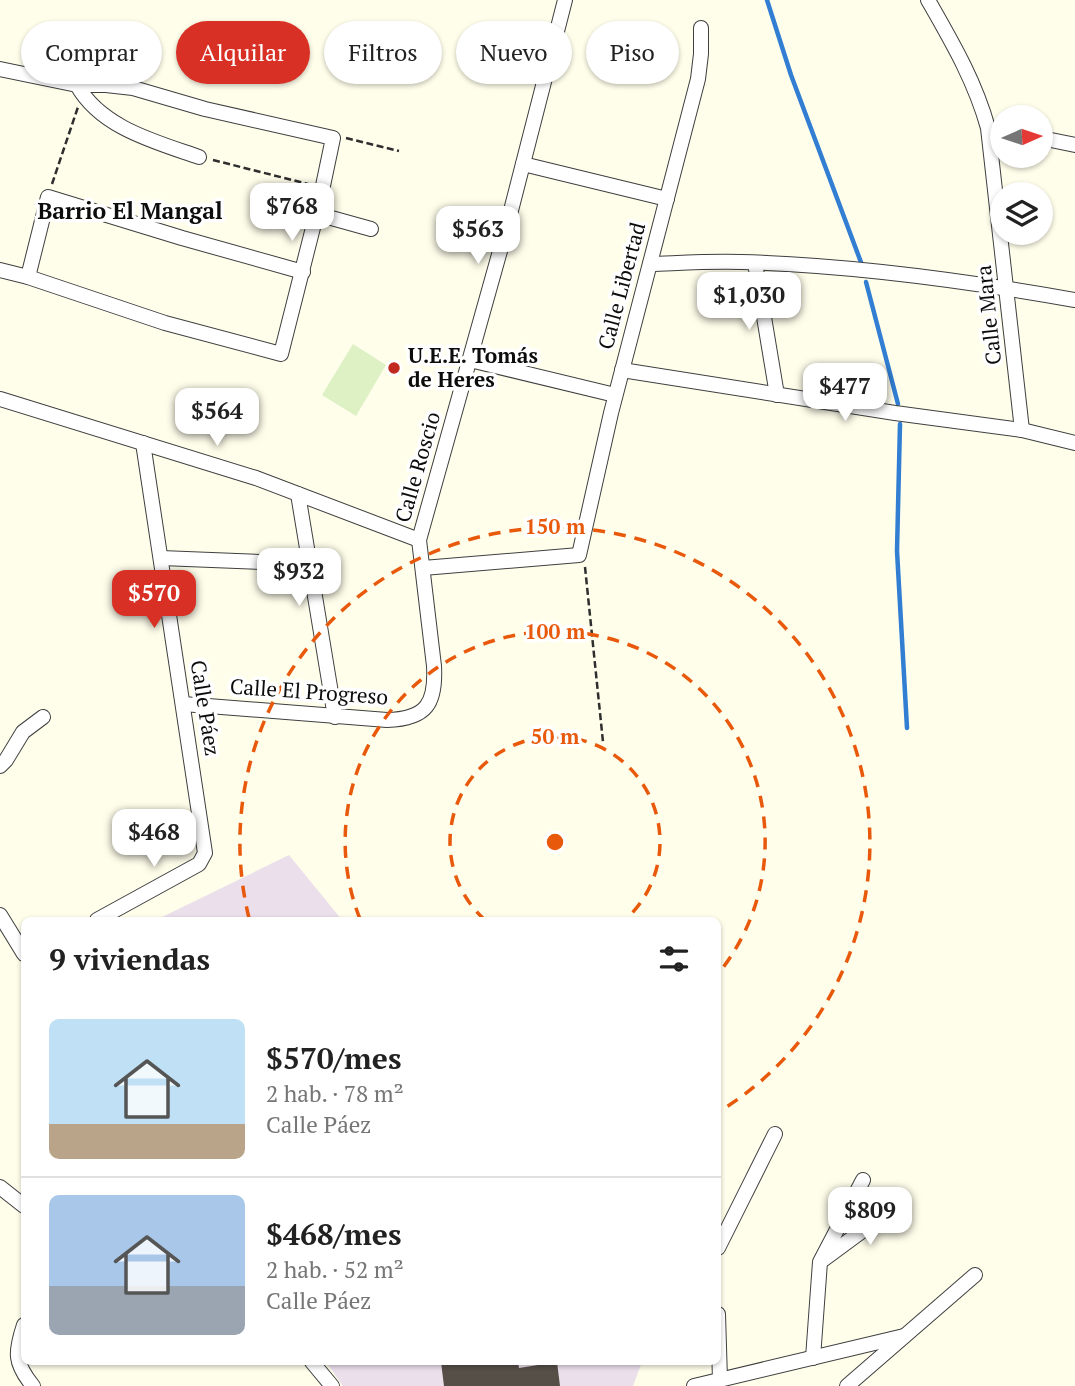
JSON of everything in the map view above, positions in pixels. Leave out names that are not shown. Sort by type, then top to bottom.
[{"type":"street","name":"Calle Roscio","points":[[419,540],[470,360],[565,0]]},
{"type":"street","name":"Calle Mara","points":[[928,0],[963,61],[988,128],[1022,430]]},
{"type":"street","name":"Calle Libertad","points":[[579,555],[615,395],[698,79],[702,54],[701,28]]},
{"type":"street","points":[[0,69],[79,90],[106,85],[134,88],[205,109],[333,138],[317,214],[281,354],[165,323],[0,270]]},
{"type":"street","points":[[79,90],[90,104],[121,126],[199,157]]},
{"type":"street","points":[[1054,141],[1075,145]]},
{"type":"street","points":[[523,163],[667,199]]},
{"type":"street","points":[[28,277],[48,197],[303,272]]},
{"type":"street","points":[[317,214],[371,229]]},
{"type":"street","points":[[755,263],[777,395]]},
{"type":"street","points":[[650,264],[755,263],[898,275],[1075,300]]},
{"type":"street","points":[[470,360],[615,395]]},
{"type":"street","points":[[622,370],[1022,430],[1075,443]]},
{"type":"street","points":[[0,399],[298,494],[419,540]]},
{"type":"street","name":"Calle Páez","points":[[102,917],[203,860],[205,845],[143,443]]},
{"type":"street","points":[[298,494],[335,717]]},
{"type":"street","name":"Calle El Progreso","points":[[183,704],[397,720],[421,712],[434,694],[434,676],[419,540]]},
{"type":"street","points":[[423,568],[579,555]]},
{"type":"street","points":[[161,558],[310,564]]},
{"type":"street","points":[[0,766],[23,732],[43,717]]},
{"type":"street","points":[[0,915],[21,949]]},
{"type":"street","points":[[721,1242],[775,1134]]},
{"type":"street","points":[[813,1358],[820,1262],[863,1180]]},
{"type":"street","points":[[0,1187],[21,1204]]},
{"type":"street","points":[[820,1262],[900,1203]]},
{"type":"street","points":[[847,1386],[975,1275]]},
{"type":"street","points":[[694,1386],[904,1336]]},
{"type":"street","points":[[21,1337],[17,1354],[22,1371],[33,1386]]},
{"type":"street","points":[[314,1365],[332,1386]]},
{"type":"street","points":[[720,1365],[720,1380]]},
{"type":"path","points":[[48,197],[79,90]]},
{"type":"path","points":[[333,138],[351,139],[399,151]]},
{"type":"path","points":[[199,157],[323,188]]},
{"type":"path","points":[[579,555],[586,572],[603,742]]},
{"type":"shaded area","points":[[289,855],[340,917],[162,917]]},
{"type":"shaded area","points":[[328,1365],[641,1365],[633,1386],[343,1386]]},
{"type":"green space","points":[[353,344],[386,365],[356,416],[322,395]]},
{"type":"building","points":[[441,1365],[518,1365],[519,1368],[557,1365],[560,1386],[444,1386]]},
{"type":"waterway","points":[[767,0],[791,75],[862,265]]},
{"type":"waterway","points":[[866,282],[898,404]]},
{"type":"waterway","points":[[900,424],[897,551],[907,728]]},
{"type":"place","name":"U.E.E. Tomás de Heres","points":[[394,368]]},
{"type":"district","name":"Barrio El Mangal","points":[[130,211]]}]
